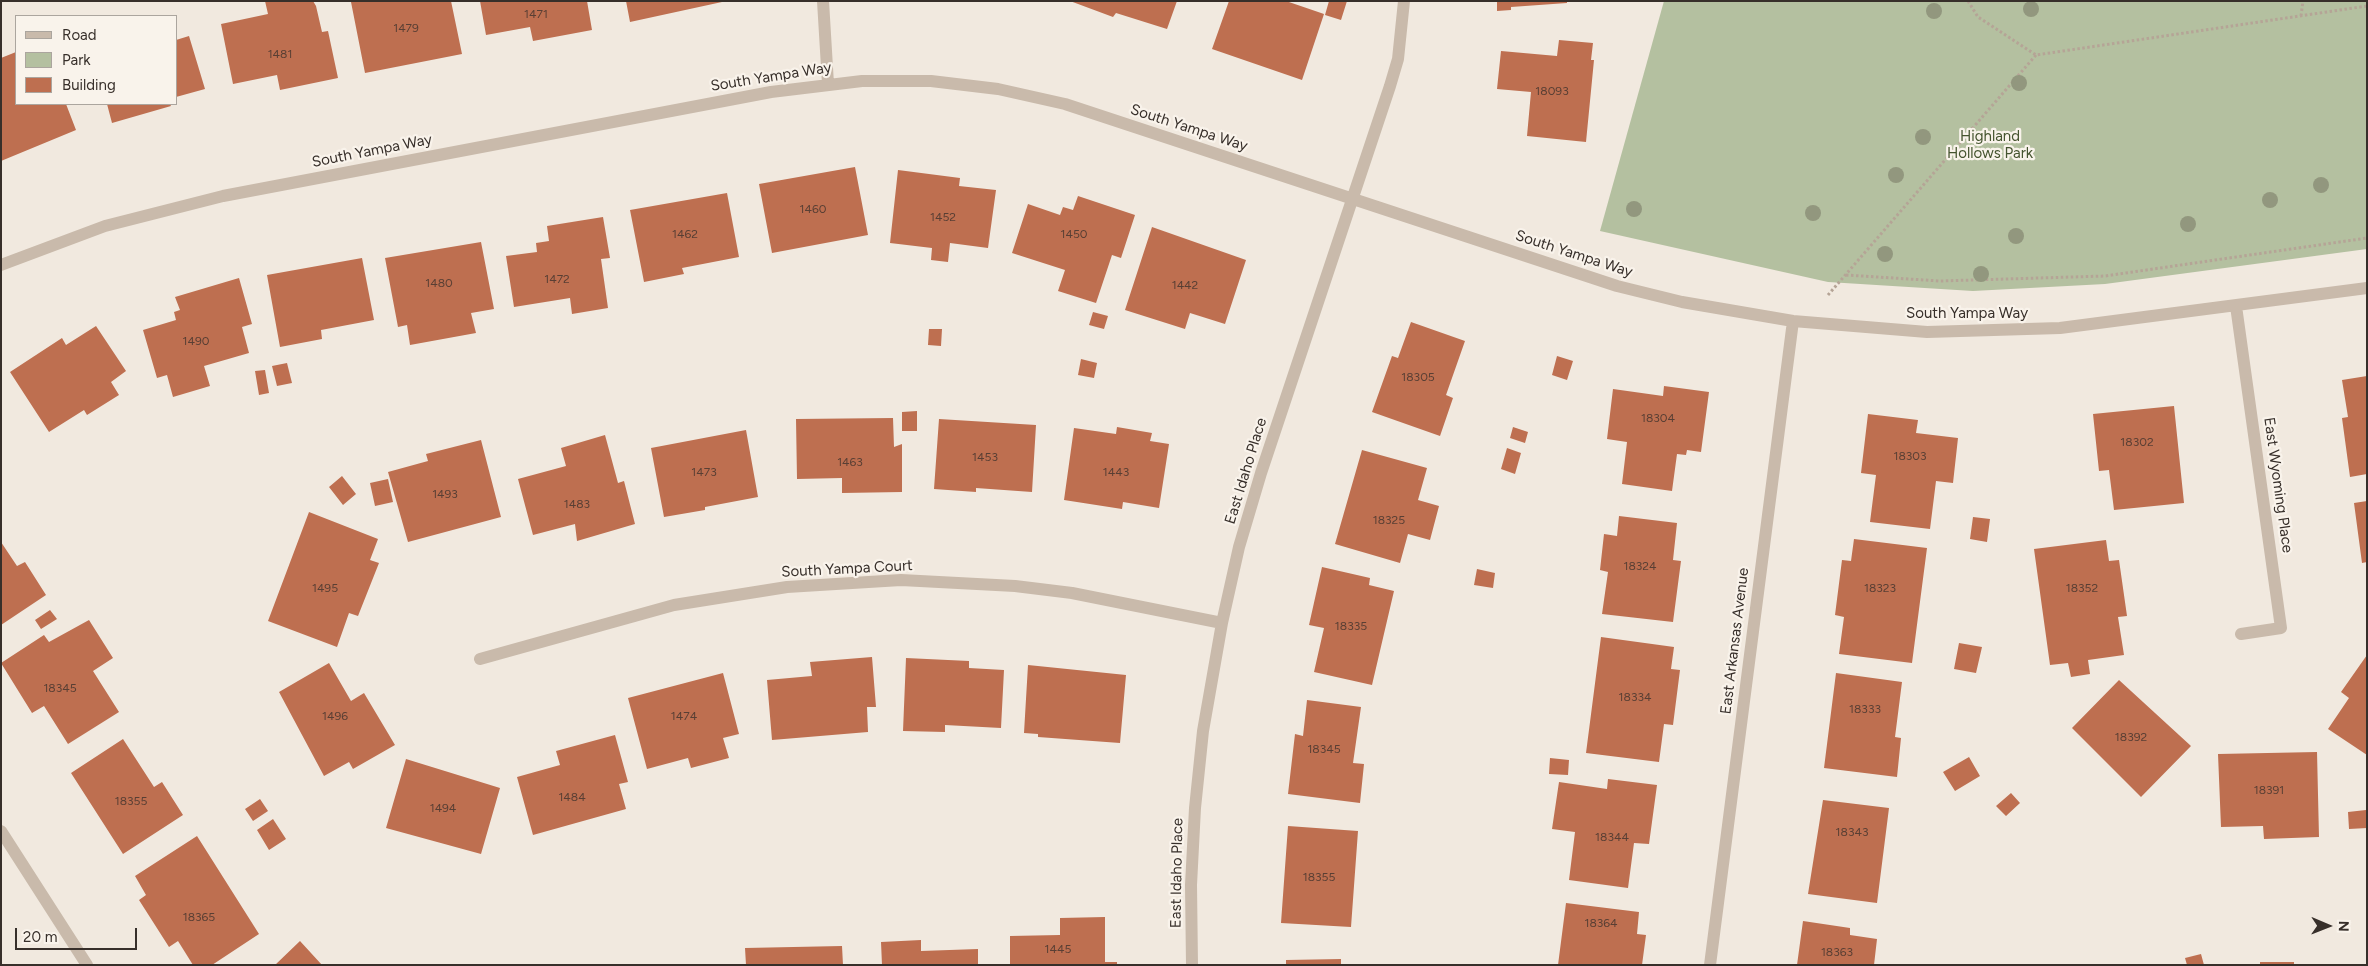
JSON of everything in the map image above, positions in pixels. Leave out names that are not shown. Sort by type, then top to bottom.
[{"type":"street","points":[[823,1],[828,84]]},
{"type":"street","name":"East Idaho Place","points":[[1192,965],[1190,885],[1195,808],[1203,731],[1222,623],[1239,547],[1261,473],[1398,59],[1404,1]]},
{"type":"street","name":"South Yampa Way","points":[[1,265],[105,226],[223,196],[761,94],[828,84],[930,81],[998,89],[1065,104],[1617,286],[1682,302],[1793,321],[1927,332],[1993,332],[2060,328],[2367,288]]},
{"type":"street","name":"East Wyoming Place","points":[[2236,306],[2281,628],[2241,634]]},
{"type":"street","name":"East Arkansas Avenue","points":[[1710,965],[1793,321]]},
{"type":"street","name":"South Yampa Court","points":[[480,659],[674,605],[787,587],[902,580],[1015,586],[1072,593],[1222,623]]},
{"type":"street","points":[[1,830],[87,965]]},
{"type":"path","points":[[1968,1],[1978,17],[2036,54],[2367,6]]},
{"type":"path","points":[[2300,16],[2303,1]]},
{"type":"path","points":[[1793,321],[1830,293],[2036,54]]},
{"type":"path","points":[[1846,274],[1940,281],[2105,276],[2367,238]]},
{"type":"green space","name":"Highland Hollows Park","points":[[1664,1],[2367,1],[2367,249],[2105,284],[1973,291],[1828,282],[1600,231]]},
{"type":"building","points":[[265,1],[313,1],[322,32],[328,31],[338,78],[280,90],[277,75],[233,84],[221,24],[268,14]]},
{"type":"building","points":[[451,1],[462,54],[365,73],[351,2]]},
{"type":"building","points":[[480,1],[587,1],[592,30],[533,41],[530,27],[486,35]]},
{"type":"building","points":[[626,1],[722,1],[722,2],[630,22]]},
{"type":"building","points":[[1070,1],[1177,1],[1167,29],[1116,13],[1113,17]]},
{"type":"building","points":[[1229,1],[1286,1],[1324,14],[1302,80],[1212,49]]},
{"type":"building","points":[[1329,1],[1347,1],[1341,20],[1325,15]]},
{"type":"building","points":[[1497,1],[1567,1],[1567,3],[1511,7],[1511,10],[1497,11]]},
{"type":"building","points":[[189,36],[205,89],[178,96],[178,39]]},
{"type":"building","points":[[1559,40],[1593,43],[1591,60],[1594,60],[1586,142],[1527,136],[1531,92],[1497,89],[1501,51],[1557,56]]},
{"type":"building","points":[[15,52],[15,105],[66,105],[76,130],[1,161],[1,58]]},
{"type":"building","points":[[107,105],[171,106],[112,123]]},
{"type":"building","points":[[855,167],[868,235],[772,253],[759,184]]},
{"type":"building","points":[[898,170],[960,178],[959,186],[996,190],[988,248],[950,243],[948,262],[931,260],[932,248],[890,243]]},
{"type":"building","points":[[727,193],[739,257],[682,268],[684,274],[644,282],[630,210]]},
{"type":"building","points":[[1078,196],[1135,215],[1121,258],[1112,255],[1096,303],[1058,291],[1065,270],[1012,253],[1028,204],[1060,215],[1063,207],[1073,210]]},
{"type":"building","points":[[603,217],[610,258],[601,259],[608,308],[572,314],[570,298],[514,307],[506,256],[537,252],[536,243],[549,241],[547,226]]},
{"type":"building","points":[[1152,227],[1246,260],[1225,324],[1190,313],[1185,329],[1125,310]]},
{"type":"building","points":[[481,242],[494,309],[471,313],[476,333],[410,345],[407,325],[398,327],[385,258]]},
{"type":"building","points":[[362,258],[374,320],[321,330],[322,339],[280,347],[267,275]]},
{"type":"building","points":[[239,278],[252,324],[242,327],[249,353],[204,366],[210,386],[173,397],[167,375],[157,378],[143,330],[176,320],[174,312],[180,310],[175,297]]},
{"type":"building","points":[[1093,312],[1108,316],[1104,329],[1089,325]]},
{"type":"building","points":[[1411,322],[1465,341],[1446,395],[1453,398],[1440,436],[1372,412],[1392,356],[1398,358]]},
{"type":"building","points":[[96,326],[126,371],[111,382],[119,395],[87,415],[84,410],[49,432],[10,372],[62,338],[66,345]]},
{"type":"building","points":[[929,329],[942,329],[941,346],[928,345]]},
{"type":"building","points":[[1557,356],[1573,361],[1567,380],[1552,375]]},
{"type":"building","points":[[1081,359],[1097,363],[1094,378],[1078,375]]},
{"type":"building","points":[[287,363],[292,383],[277,386],[272,366]]},
{"type":"building","points":[[265,370],[269,393],[259,395],[255,371]]},
{"type":"building","points":[[2367,376],[2367,474],[2350,477],[2342,418],[2348,417],[2342,380]]},
{"type":"building","points":[[1664,386],[1709,392],[1701,452],[1687,450],[1686,455],[1677,454],[1672,491],[1622,484],[1627,442],[1607,439],[1613,389],[1663,396]]},
{"type":"building","points":[[2174,406],[2184,503],[2114,510],[2109,470],[2099,471],[2093,414]]},
{"type":"building","points":[[917,411],[917,431],[902,431],[902,412]]},
{"type":"building","points":[[1868,414],[1918,420],[1916,433],[1958,438],[1953,483],[1936,481],[1930,529],[1870,522],[1876,475],[1861,473]]},
{"type":"building","points":[[893,418],[894,447],[902,444],[902,492],[842,493],[842,478],[797,479],[796,419]]},
{"type":"building","points":[[939,419],[1036,425],[1032,492],[976,488],[976,492],[934,489]]},
{"type":"building","points":[[1117,427],[1152,433],[1150,441],[1169,444],[1159,508],[1123,502],[1122,509],[1064,500],[1074,428],[1116,434]]},
{"type":"building","points":[[1513,427],[1528,432],[1525,443],[1510,438]]},
{"type":"building","points":[[746,430],[758,497],[705,507],[705,510],[664,517],[651,448]]},
{"type":"building","points":[[605,435],[618,483],[624,481],[635,524],[577,541],[575,524],[533,535],[518,479],[566,466],[561,448]]},
{"type":"building","points":[[481,440],[501,517],[408,542],[388,472],[428,461],[426,454]]},
{"type":"building","points":[[1507,448],[1521,453],[1515,474],[1501,469]]},
{"type":"building","points":[[1362,450],[1427,468],[1418,500],[1439,506],[1430,540],[1408,534],[1400,563],[1335,544]]},
{"type":"building","points":[[342,476],[356,494],[343,505],[329,487]]},
{"type":"building","points":[[388,479],[393,502],[375,506],[370,483]]},
{"type":"building","points":[[2367,501],[2367,562],[2362,563],[2354,503]]},
{"type":"building","points":[[309,512],[378,539],[370,560],[379,563],[358,616],[349,613],[337,647],[268,621]]},
{"type":"building","points":[[1619,516],[1677,523],[1673,560],[1681,561],[1673,622],[1602,614],[1608,572],[1600,570],[1604,534],[1617,536]]},
{"type":"building","points":[[1973,517],[1990,519],[1987,542],[1970,539]]},
{"type":"building","points":[[1854,539],[1927,548],[1912,663],[1839,654],[1844,617],[1835,615],[1842,560],[1851,561]]},
{"type":"building","points":[[2106,540],[2109,561],[2119,560],[2127,616],[2118,617],[2124,655],[2088,660],[2090,674],[2071,677],[2068,663],[2050,665],[2034,549]]},
{"type":"building","points":[[1,542],[17,566],[25,562],[46,595],[1,625]]},
{"type":"building","points":[[1322,567],[1370,578],[1369,585],[1394,591],[1372,685],[1314,672],[1324,628],[1309,625]]},
{"type":"building","points":[[1477,569],[1495,573],[1493,588],[1474,585]]},
{"type":"building","points":[[50,610],[57,619],[41,629],[35,620]]},
{"type":"building","points":[[89,620],[113,658],[93,671],[119,712],[68,744],[44,706],[32,713],[1,663],[44,635],[49,642]]},
{"type":"building","points":[[1601,637],[1674,647],[1671,669],[1680,670],[1673,725],[1664,724],[1659,762],[1586,753]]},
{"type":"building","points":[[1959,643],[1982,647],[1976,673],[1954,669]]},
{"type":"building","points":[[2367,655],[2367,755],[2328,729],[2349,698],[2341,692]]},
{"type":"building","points":[[872,657],[876,707],[867,707],[868,732],[772,740],[767,680],[812,676],[810,662]]},
{"type":"building","points":[[906,658],[969,661],[969,668],[1004,670],[1001,728],[945,725],[945,732],[903,731]]},
{"type":"building","points":[[329,663],[351,701],[364,693],[395,745],[353,769],[349,762],[324,776],[279,692]]},
{"type":"building","points":[[1028,665],[1126,675],[1120,743],[1038,737],[1038,734],[1024,733]]},
{"type":"building","points":[[723,673],[739,734],[723,738],[729,758],[691,768],[688,758],[647,769],[628,698]]},
{"type":"building","points":[[1836,673],[1902,682],[1895,737],[1901,738],[1897,777],[1824,768]]},
{"type":"building","points":[[2119,680],[2191,746],[2141,797],[2072,728]]},
{"type":"building","points":[[1307,700],[1361,707],[1353,763],[1364,764],[1360,803],[1288,794],[1295,734],[1303,736]]},
{"type":"building","points":[[615,735],[628,782],[619,784],[626,809],[533,835],[517,777],[560,765],[556,751]]},
{"type":"building","points":[[123,739],[154,787],[162,782],[183,815],[123,854],[71,773]]},
{"type":"building","points":[[2317,752],[2319,837],[2264,839],[2263,826],[2221,827],[2218,754]]},
{"type":"building","points":[[1969,757],[1980,776],[1955,791],[1943,772]]},
{"type":"building","points":[[1550,758],[1569,760],[1568,775],[1549,774]]},
{"type":"building","points":[[406,759],[500,788],[481,854],[386,828]]},
{"type":"building","points":[[1608,779],[1657,785],[1649,844],[1634,843],[1628,888],[1569,880],[1575,832],[1552,829],[1559,782],[1607,789]]},
{"type":"building","points":[[2011,793],[2020,803],[2006,816],[1996,806]]},
{"type":"building","points":[[260,799],[268,811],[253,821],[245,809]]},
{"type":"building","points":[[1823,800],[1889,808],[1877,903],[1808,894]]},
{"type":"building","points":[[2366,810],[2367,828],[2349,829],[2348,812]]},
{"type":"building","points":[[273,819],[286,839],[269,850],[257,830]]},
{"type":"building","points":[[1288,826],[1358,831],[1351,927],[1281,923]]},
{"type":"building","points":[[197,836],[259,934],[212,965],[193,965],[178,941],[169,947],[139,900],[146,895],[135,876]]},
{"type":"building","points":[[1566,903],[1639,912],[1637,934],[1646,935],[1642,965],[1558,965]]},
{"type":"building","points":[[1105,917],[1105,962],[1117,962],[1117,965],[1010,965],[1010,936],[1060,935],[1060,918]]},
{"type":"building","points":[[1803,921],[1850,928],[1850,935],[1877,939],[1874,965],[1797,965]]},
{"type":"building","points":[[921,940],[921,951],[978,949],[978,965],[882,965],[881,942]]},
{"type":"building","points":[[300,941],[322,965],[275,965]]},
{"type":"building","points":[[842,946],[843,965],[746,965],[745,948]]},
{"type":"building","points":[[2201,954],[2204,965],[2187,965],[2185,958]]},
{"type":"building","points":[[1341,959],[1341,965],[1286,965],[1286,960]]},
{"type":"building","points":[[2260,962],[2294,962],[2294,965],[2260,965]]}]
